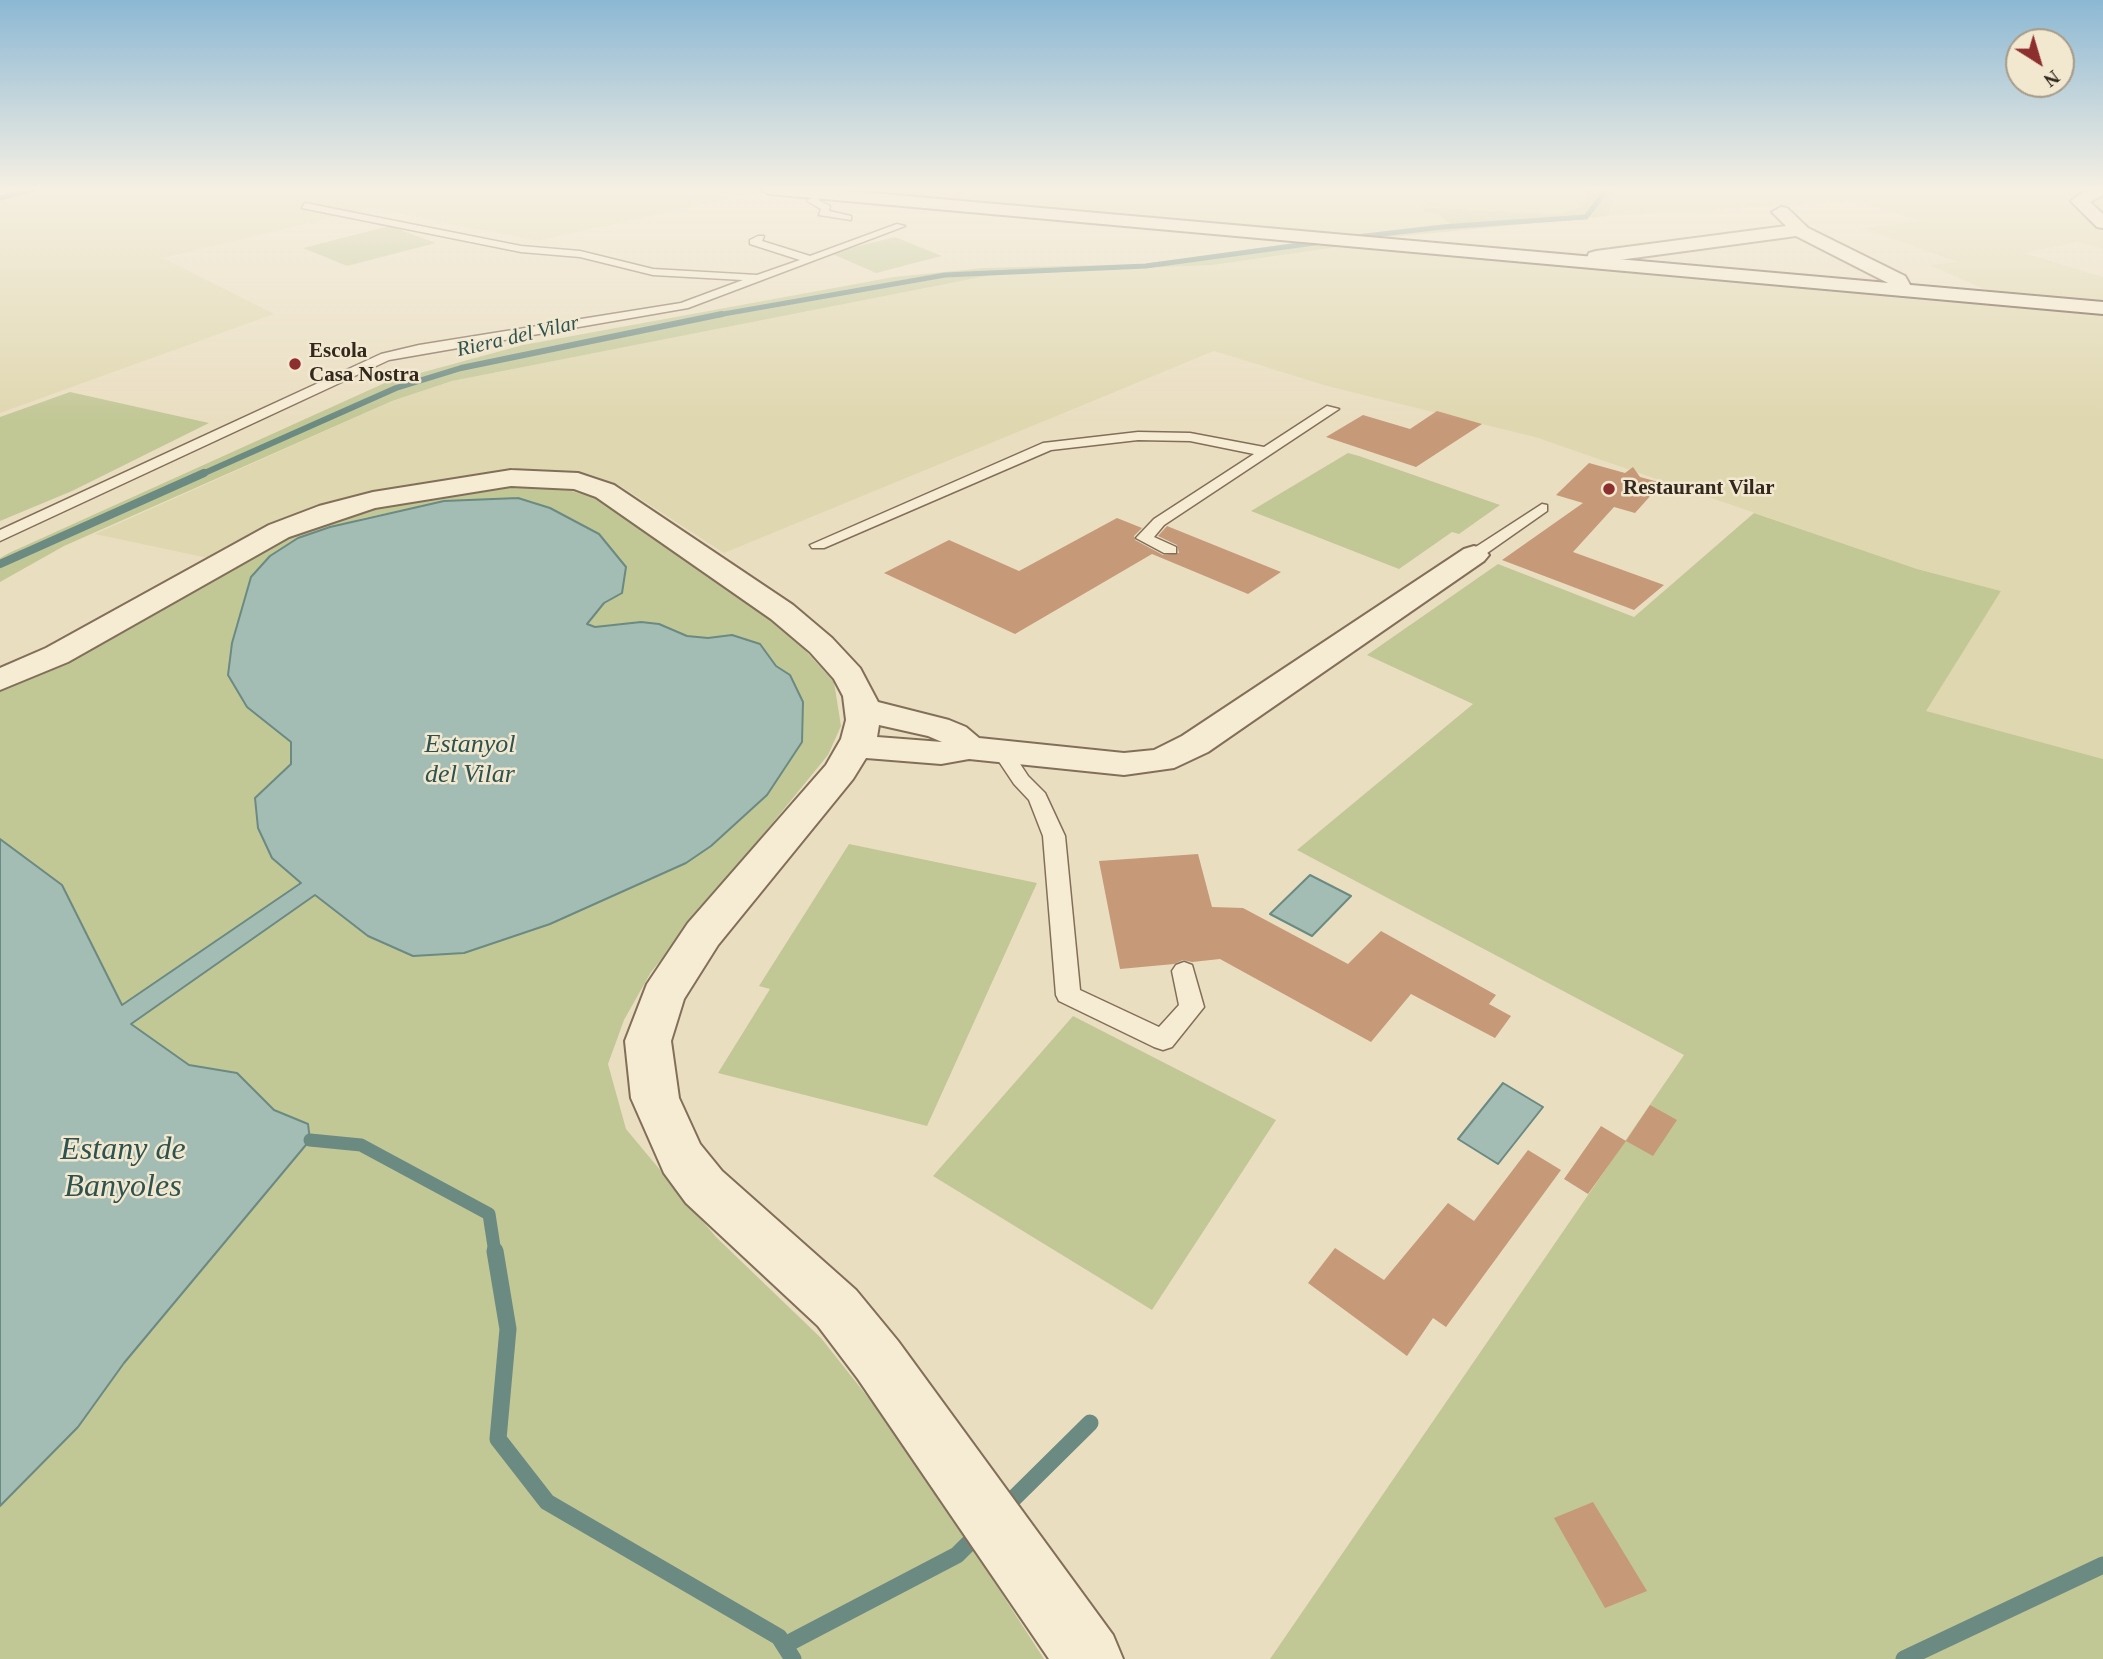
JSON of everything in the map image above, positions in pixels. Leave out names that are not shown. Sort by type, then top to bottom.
[{"type":"street","points":[[1643,266],[2103,308]]},
{"type":"street","points":[[1871,266],[1898,280],[1903,290]]},
{"type":"street","points":[[0,680],[129,616],[251,545],[329,512],[470,482],[547,478],[578,481],[605,491],[782,612],[821,645],[848,675],[863,708],[862,727],[856,746],[840,771],[703,934],[663,996],[648,1041],[655,1098],[682,1158],[704,1186],[837,1308],[878,1360],[1089,1659]]},
{"type":"street","points":[[856,746],[941,753],[986,749],[1124,764],[1161,761],[1195,744],[1474,555]]},
{"type":"street","points":[[863,708],[895,719],[937,727],[986,749]]},
{"type":"lane","points":[[630,266],[653,272],[765,278]]},
{"type":"lane","points":[[0,536],[385,357],[419,349],[670,309],[765,278],[790,266]]},
{"type":"lane","points":[[1170,550],[1144,538],[1159,522],[1332,409]]},
{"type":"lane","points":[[818,545],[1048,446],[1110,436],[1139,436],[1190,438],[1266,452]]},
{"type":"lane","points":[[1474,555],[1542,508]]},
{"type":"lane","points":[[986,749],[1038,798],[1054,836],[1068,995],[1163,1040],[1192,1007],[1184,971]]},
{"type":"shaded area","points":[[0,266],[180,266],[274,314],[0,413]]},
{"type":"shaded area","points":[[1179,266],[1608,266],[2103,311],[2103,759],[1925,711],[2001,591],[1917,569],[1535,437],[1327,386],[1214,351],[724,553],[619,485],[589,474],[554,470],[470,475],[370,494],[269,526],[208,558],[95,534],[392,401],[452,381],[997,274]]},
{"type":"shaded area","points":[[1932,266],[2068,266],[2103,277],[2103,302],[1993,293]]},
{"type":"green space","points":[[861,266],[902,266],[876,273]]},
{"type":"green space","points":[[1179,266],[997,274],[452,381],[392,401],[64,546],[0,582],[0,558],[9,553],[387,382],[523,345],[894,277],[983,268]]},
{"type":"green space","points":[[70,392],[209,423],[72,491],[0,521],[0,417]]},
{"type":"green space","points":[[1348,453],[1500,505],[1459,534],[1452,532],[1399,569],[1251,511]]},
{"type":"green space","points":[[518,485],[556,486],[603,501],[781,624],[834,682],[841,726],[828,755],[651,972],[624,1020],[608,1064],[626,1129],[716,1237],[821,1338],[905,1444],[1044,1659],[0,1659],[0,1459],[308,1124],[274,1110],[237,1073],[189,1065],[131,1024],[315,895],[368,936],[802,742],[803,702],[790,675],[776,666],[760,644],[732,635],[708,638],[687,636],[659,624],[595,627],[586,624],[604,603],[622,593],[626,567],[599,534],[534,502],[518,498],[444,501],[364,518],[298,538],[272,725],[291,742],[291,764],[272,858],[302,883],[121,1005],[97,958],[0,884],[0,689],[291,535],[333,518],[397,502]]},
{"type":"green space","points":[[1754,513],[1917,569],[2001,591],[1926,711],[2103,759],[2103,1659],[1270,1659],[1684,1055],[1297,850],[1473,704],[1367,655],[1498,564],[1634,617]]},
{"type":"green space","points":[[849,844],[1037,883],[927,1126],[718,1073],[770,989],[759,986]]},
{"type":"green space","points":[[1073,1016],[1276,1120],[1152,1310],[933,1176]]},
{"type":"water","name":"Estanyol del Vilar","points":[[518,498],[550,508],[599,534],[626,567],[622,593],[604,603],[587,624],[595,627],[641,622],[659,624],[687,636],[708,638],[732,635],[760,644],[776,666],[790,675],[803,702],[802,742],[767,795],[711,846],[686,863],[550,924],[464,953],[413,956],[368,936],[315,895],[131,1024],[189,1065],[237,1073],[274,1110],[308,1124],[310,1140],[124,1363],[78,1427],[0,1506],[0,839],[62,885],[122,1005],[301,883],[272,858],[258,828],[255,798],[291,764],[291,742],[247,707],[228,675],[232,643],[251,577],[270,556],[298,538],[330,527],[444,501]]},
{"type":"water","points":[[1310,875],[1351,896],[1312,936],[1270,914]]},
{"type":"water","points":[[1503,1083],[1543,1107],[1498,1164],[1458,1139]]},
{"type":"building","points":[[1437,411],[1482,424],[1416,467],[1326,437],[1363,415],[1410,429]]},
{"type":"building","points":[[1589,463],[1625,473],[1633,467],[1640,477],[1662,483],[1635,513],[1614,507],[1573,552],[1664,585],[1634,610],[1502,560],[1583,503],[1556,495]]},
{"type":"building","points":[[1117,518],[1142,528],[1134,536],[1135,540],[1163,555],[1179,553],[1177,545],[1158,536],[1167,526],[1281,572],[1248,594],[1152,554],[1015,634],[884,573],[949,540],[1019,571]]},
{"type":"building","points":[[1198,854],[1212,907],[1243,908],[1348,964],[1381,931],[1496,995],[1489,1004],[1511,1016],[1495,1038],[1411,994],[1371,1042],[1220,959],[1192,962],[1183,960],[1174,964],[1120,969],[1099,861]]},
{"type":"building","points":[[1650,1105],[1677,1120],[1653,1156],[1626,1141]]},
{"type":"building","points":[[1601,1126],[1626,1141],[1588,1194],[1564,1179]]},
{"type":"building","points":[[1528,1150],[1561,1170],[1446,1327],[1433,1318],[1407,1356],[1308,1283],[1335,1248],[1384,1280],[1448,1203],[1474,1221]]},
{"type":"building","points":[[1593,1502],[1647,1591],[1605,1608],[1554,1518]]},
{"type":"waterway","name":"Riera del Vilar","points":[[714,316],[945,275],[1137,266]]},
{"type":"waterway","name":"Riera del Vilar","points":[[714,316],[722,314]]},
{"type":"waterway","name":"Riera del Vilar","points":[[200,475],[396,388],[461,368],[714,316]]},
{"type":"waterway","name":"Riera del Vilar","points":[[0,564],[204,473]]},
{"type":"waterway","points":[[310,1140],[361,1145],[489,1214],[495,1253]]},
{"type":"waterway","points":[[495,1251],[508,1329],[498,1439],[547,1502],[779,1637],[793,1659]]},
{"type":"waterway","points":[[1005,1507],[1090,1423]]},
{"type":"waterway","points":[[785,1645],[957,1555],[979,1533]]},
{"type":"waterway","points":[[1904,1659],[2103,1565]]},
{"type":"place","name":"Escola Casa Nostra","points":[[295,364]]},
{"type":"place","name":"Restaurant Vilar","points":[[1609,489]]},
{"type":"water label","name":"Estany de Banyoles","points":[[123,1170]]}]
